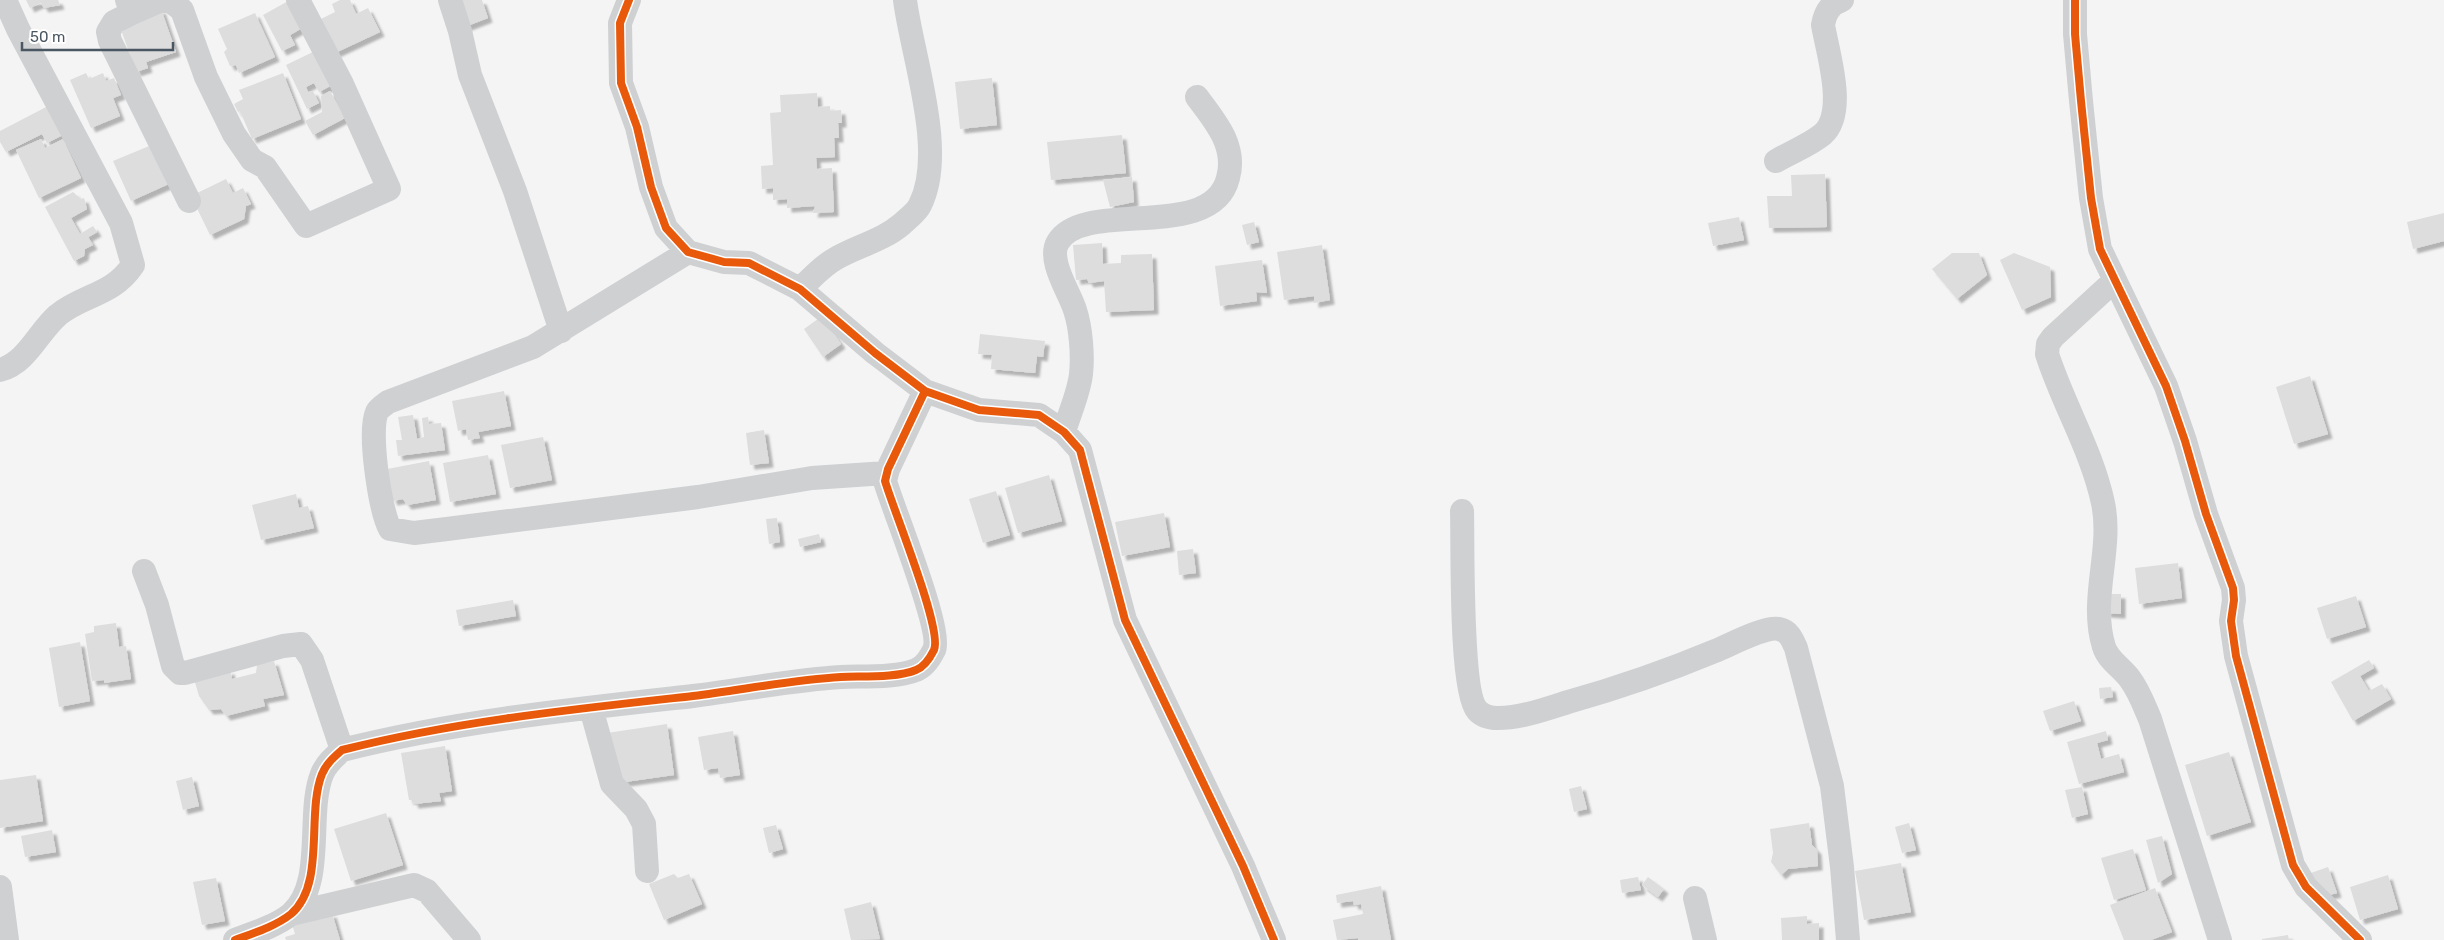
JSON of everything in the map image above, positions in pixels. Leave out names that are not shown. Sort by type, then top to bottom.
[{"type":"street","points":[[0,370],[7,368],[24,355],[58,316],[103,293],[126,276],[133,265],[121,223],[18,30],[5,0]]},
{"type":"street","points":[[189,201],[110,41],[108,32],[114,22],[130,6],[169,0],[182,10],[206,77],[234,134],[252,160],[265,167],[306,226],[389,189],[341,82],[298,0]]},
{"type":"street","points":[[450,0],[460,31],[470,75],[515,191],[561,331]]},
{"type":"street","points":[[629,0],[620,23],[622,83],[637,127],[651,187],[666,228],[688,252],[724,262],[749,263],[800,289],[875,353],[925,391],[979,410],[1039,415],[1064,432],[1080,450],[1125,620],[1239,857],[1274,940]]},
{"type":"street","points":[[800,289],[834,260],[880,239],[901,225],[920,206],[927,184],[929,161],[926,109],[919,67],[909,32],[905,0]]},
{"type":"street","points":[[1776,161],[1816,139],[1825,132],[1833,118],[1836,104],[1823,25],[1824,17],[1829,8],[1842,0]]},
{"type":"street","points":[[2076,0],[2079,82],[2091,198],[2100,249],[2166,386],[2185,441],[2206,514],[2233,588],[2234,600],[2231,622],[2236,656],[2293,865],[2306,886],[2360,940]]},
{"type":"street","points":[[1064,432],[1081,374],[1081,366],[1076,312],[1055,259],[1057,243],[1068,232],[1088,224],[1185,214],[1202,209],[1216,199],[1226,188],[1231,168],[1228,148],[1219,126],[1197,97]]},
{"type":"street","points":[[688,252],[561,331],[533,346],[502,360],[388,402],[381,407],[376,419],[375,447],[380,499],[390,529],[414,532],[447,529],[698,497],[812,478],[886,473]]},
{"type":"street","points":[[2114,281],[2053,337],[2048,344],[2047,354],[2092,470],[2103,504],[2104,533],[2099,587],[2099,620],[2104,649],[2136,687],[2150,719],[2220,940]]},
{"type":"street","points":[[291,914],[303,900],[309,883],[317,794],[323,774],[330,761],[342,750],[488,721],[742,690],[813,679],[916,670],[928,662],[935,648],[935,635],[923,590],[885,481],[886,473],[925,391]]},
{"type":"street","points":[[1462,511],[1466,673],[1472,703],[1486,717],[1499,718],[1519,715],[1581,699],[1704,655],[1763,631],[1778,628],[1790,634],[1796,648],[1832,786],[1842,867],[1848,940]]},
{"type":"street","points":[[144,571],[157,604],[170,654],[177,671],[185,673],[283,646],[301,644],[312,660],[342,750]]},
{"type":"street","points":[[591,708],[612,784],[636,809],[644,824],[647,871]]},
{"type":"street","points":[[235,940],[265,928],[291,914],[414,885],[428,891],[469,940]]},
{"type":"street","points":[[0,887],[7,940]]},
{"type":"street","points":[[1695,898],[1705,940]]},
{"type":"building","points":[[26,0],[58,0],[60,5],[44,8],[41,3],[30,8]]},
{"type":"building","points":[[290,0],[304,27],[290,35],[295,45],[282,51],[263,15]]},
{"type":"building","points":[[340,0],[350,0],[356,14],[368,8],[380,32],[335,53],[319,20],[335,12],[332,4]]},
{"type":"building","points":[[452,0],[482,0],[488,18],[462,28]]},
{"type":"building","points":[[161,9],[176,52],[146,62],[148,68],[136,72],[119,24]]},
{"type":"building","points":[[255,13],[275,57],[239,73],[236,65],[230,66],[224,52],[227,49],[218,29]]},
{"type":"building","points":[[317,50],[334,84],[319,92],[314,83],[306,87],[308,92],[313,91],[319,103],[307,109],[286,65]]},
{"type":"building","points":[[86,73],[89,79],[103,73],[106,81],[114,78],[121,95],[113,98],[120,116],[91,128],[70,80]]},
{"type":"building","points":[[283,73],[301,119],[252,139],[240,111],[238,112],[234,104],[243,99],[239,90]]},
{"type":"building","points":[[992,78],[997,125],[960,129],[955,82]]},
{"type":"building","points":[[330,91],[345,118],[313,135],[305,121],[322,112],[321,96]]},
{"type":"building","points":[[817,93],[818,107],[830,106],[830,111],[841,110],[842,123],[838,123],[839,138],[834,138],[835,157],[816,158],[817,169],[832,168],[834,212],[813,213],[815,206],[787,208],[787,199],[773,200],[773,188],[762,189],[761,166],[773,165],[770,113],[781,112],[780,95]]},
{"type":"building","points":[[48,106],[63,135],[47,143],[42,134],[6,152],[0,142],[0,131]]},
{"type":"building","points":[[1122,135],[1126,173],[1051,180],[1047,142]]},
{"type":"building","points":[[41,139],[45,148],[63,139],[81,178],[39,198],[16,150]]},
{"type":"building","points":[[154,144],[171,183],[131,201],[113,161]]},
{"type":"building","points":[[1825,174],[1827,227],[1769,228],[1767,196],[1792,196],[1791,175]]},
{"type":"building","points":[[1132,177],[1134,202],[1110,207],[1103,180]]},
{"type":"building","points":[[226,179],[233,193],[243,188],[251,204],[246,206],[244,219],[210,235],[191,196]]},
{"type":"building","points":[[73,192],[81,199],[84,198],[87,209],[71,218],[80,234],[93,226],[97,232],[88,237],[93,245],[85,249],[84,256],[74,261],[45,207]]},
{"type":"building","points":[[2444,213],[2444,241],[2413,249],[2407,222]]},
{"type":"building","points":[[1739,217],[1744,240],[1713,246],[1708,223]]},
{"type":"building","points":[[1254,222],[1259,242],[1247,245],[1242,225]]},
{"type":"building","points":[[1102,243],[1103,264],[1121,263],[1121,255],[1152,254],[1154,310],[1106,312],[1104,281],[1089,283],[1087,279],[1076,280],[1073,245]]},
{"type":"building","points":[[1322,245],[1330,300],[1314,303],[1314,296],[1284,300],[1277,252]]},
{"type":"building","points":[[1952,253],[1979,253],[1987,275],[1957,299],[1932,269]]},
{"type":"building","points":[[2014,253],[2050,267],[2051,297],[2022,310],[2000,260]]},
{"type":"building","points":[[1262,260],[1267,293],[1256,292],[1257,301],[1220,306],[1215,266]]},
{"type":"building","points":[[822,316],[841,344],[823,357],[804,329]]},
{"type":"building","points":[[980,334],[1045,341],[1043,357],[1037,356],[1035,373],[991,369],[992,355],[978,354]]},
{"type":"building","points":[[2310,376],[2328,434],[2294,444],[2276,387]]},
{"type":"building","points":[[504,391],[511,426],[478,432],[480,438],[468,440],[466,429],[458,431],[452,401]]},
{"type":"building","points":[[413,415],[417,439],[424,437],[422,418],[428,417],[429,424],[441,423],[445,450],[398,456],[396,440],[402,440],[398,417]]},
{"type":"building","points":[[764,430],[769,463],[750,465],[746,433]]},
{"type":"building","points":[[543,437],[552,480],[510,488],[501,445]]},
{"type":"building","points":[[488,455],[496,494],[450,502],[443,463]]},
{"type":"building","points":[[429,461],[436,500],[407,505],[403,499],[393,501],[382,470]]},
{"type":"building","points":[[1049,475],[1062,521],[1018,533],[1005,488]]},
{"type":"building","points":[[996,491],[1010,535],[983,543],[969,499]]},
{"type":"building","points":[[296,494],[299,508],[308,506],[314,528],[261,540],[252,505]]},
{"type":"building","points":[[1164,513],[1170,547],[1122,556],[1115,522]]},
{"type":"building","points":[[777,518],[780,542],[769,544],[766,519]]},
{"type":"building","points":[[819,534],[821,542],[800,547],[798,539]]},
{"type":"building","points":[[1193,549],[1196,573],[1179,575],[1177,551]]},
{"type":"building","points":[[2178,563],[2182,598],[2139,604],[2135,568]]},
{"type":"building","points":[[2106,594],[2121,594],[2121,614],[2106,613]]},
{"type":"building","points":[[2356,596],[2366,627],[2327,639],[2317,608]]},
{"type":"building","points":[[513,600],[516,616],[459,626],[456,610]]},
{"type":"building","points":[[116,623],[119,647],[126,646],[131,679],[104,683],[104,680],[92,681],[85,634],[94,632],[94,626]]},
{"type":"building","points":[[80,642],[90,701],[59,707],[49,648]]},
{"type":"building","points":[[2369,660],[2374,668],[2360,676],[2369,691],[2382,684],[2391,699],[2353,721],[2331,682]]},
{"type":"building","points":[[274,661],[284,695],[263,699],[265,706],[226,716],[221,709],[209,710],[199,696],[194,679],[230,670],[232,679],[256,673],[257,665]]},
{"type":"building","points":[[2111,687],[2113,697],[2100,699],[2099,688]]},
{"type":"building","points":[[2074,701],[2081,721],[2050,731],[2043,711]]},
{"type":"building","points":[[667,724],[674,775],[625,782],[611,761],[607,733]]},
{"type":"building","points":[[733,731],[740,775],[720,778],[718,768],[704,770],[698,737]]},
{"type":"building","points":[[2106,731],[2108,740],[2097,743],[2101,759],[2119,754],[2124,772],[2079,784],[2067,742]]},
{"type":"building","points":[[445,746],[452,791],[439,793],[441,801],[414,804],[413,800],[409,800],[401,753]]},
{"type":"building","points":[[2229,752],[2251,822],[2207,836],[2185,765]]},
{"type":"building","points":[[36,775],[43,821],[0,828],[0,780]]},
{"type":"building","points":[[192,777],[199,806],[183,810],[176,781]]},
{"type":"building","points":[[1581,786],[1587,809],[1574,812],[1569,789]]},
{"type":"building","points":[[2082,787],[2088,814],[2072,818],[2065,790]]},
{"type":"building","points":[[386,813],[403,865],[351,881],[334,829]]},
{"type":"building","points":[[1809,823],[1812,845],[1817,850],[1818,866],[1788,869],[1781,875],[1771,862],[1773,853],[1770,829]]},
{"type":"building","points":[[1909,823],[1916,850],[1902,853],[1895,827]]},
{"type":"building","points":[[776,825],[783,849],[769,853],[763,828]]},
{"type":"building","points":[[52,830],[56,852],[25,857],[21,836]]},
{"type":"building","points":[[2162,836],[2172,874],[2158,883],[2146,840]]},
{"type":"building","points":[[2133,849],[2146,890],[2114,900],[2101,858]]},
{"type":"building","points":[[1901,863],[1911,912],[1864,920],[1855,871]]},
{"type":"building","points":[[2328,867],[2337,893],[2318,898],[2308,874]]},
{"type":"building","points":[[674,874],[678,878],[689,874],[702,904],[664,920],[649,884]]},
{"type":"building","points":[[2388,875],[2398,909],[2360,920],[2350,887]]},
{"type":"building","points":[[1638,877],[1641,890],[1622,893],[1620,880]]},
{"type":"building","points":[[1648,877],[1664,889],[1658,897],[1642,885]]},
{"type":"building","points":[[216,878],[225,921],[202,925],[193,882]]},
{"type":"building","points":[[1381,886],[1391,940],[1358,940],[1358,938],[1337,940],[1333,920],[1363,914],[1361,904],[1354,905],[1353,901],[1337,903],[1336,895]]},
{"type":"building","points":[[2155,888],[2172,932],[2151,940],[2124,940],[2110,905]]},
{"type":"building","points":[[871,902],[880,939],[851,940],[844,909]]},
{"type":"building","points":[[332,913],[340,940],[286,940],[285,937],[295,934],[292,924]]},
{"type":"building","points":[[1807,916],[1807,924],[1819,923],[1819,940],[1782,940],[1781,918]]},
{"type":"building","points":[[2288,935],[2289,940],[2262,940],[2262,939]]},
{"type":"cycle path","points":[[629,0],[620,23],[621,83],[637,127],[651,187],[666,228],[688,252],[724,262],[749,263],[800,289],[875,353],[925,391],[979,410],[1039,415],[1064,432],[1080,450],[1125,620],[1243,866],[1274,940]]},
{"type":"cycle path","points":[[2075,0],[2075,34],[2081,101],[2091,198],[2100,249],[2166,386],[2185,441],[2206,514],[2233,588],[2234,600],[2231,621],[2236,656],[2293,865],[2306,887],[2360,940]]},
{"type":"cycle path","points":[[235,940],[279,922],[291,914],[302,901],[312,867],[315,809],[322,774],[333,758],[342,750],[429,731],[516,717],[693,696],[804,680],[908,673],[922,667],[934,650],[935,638],[925,595],[885,481],[888,469],[925,391]]}]
